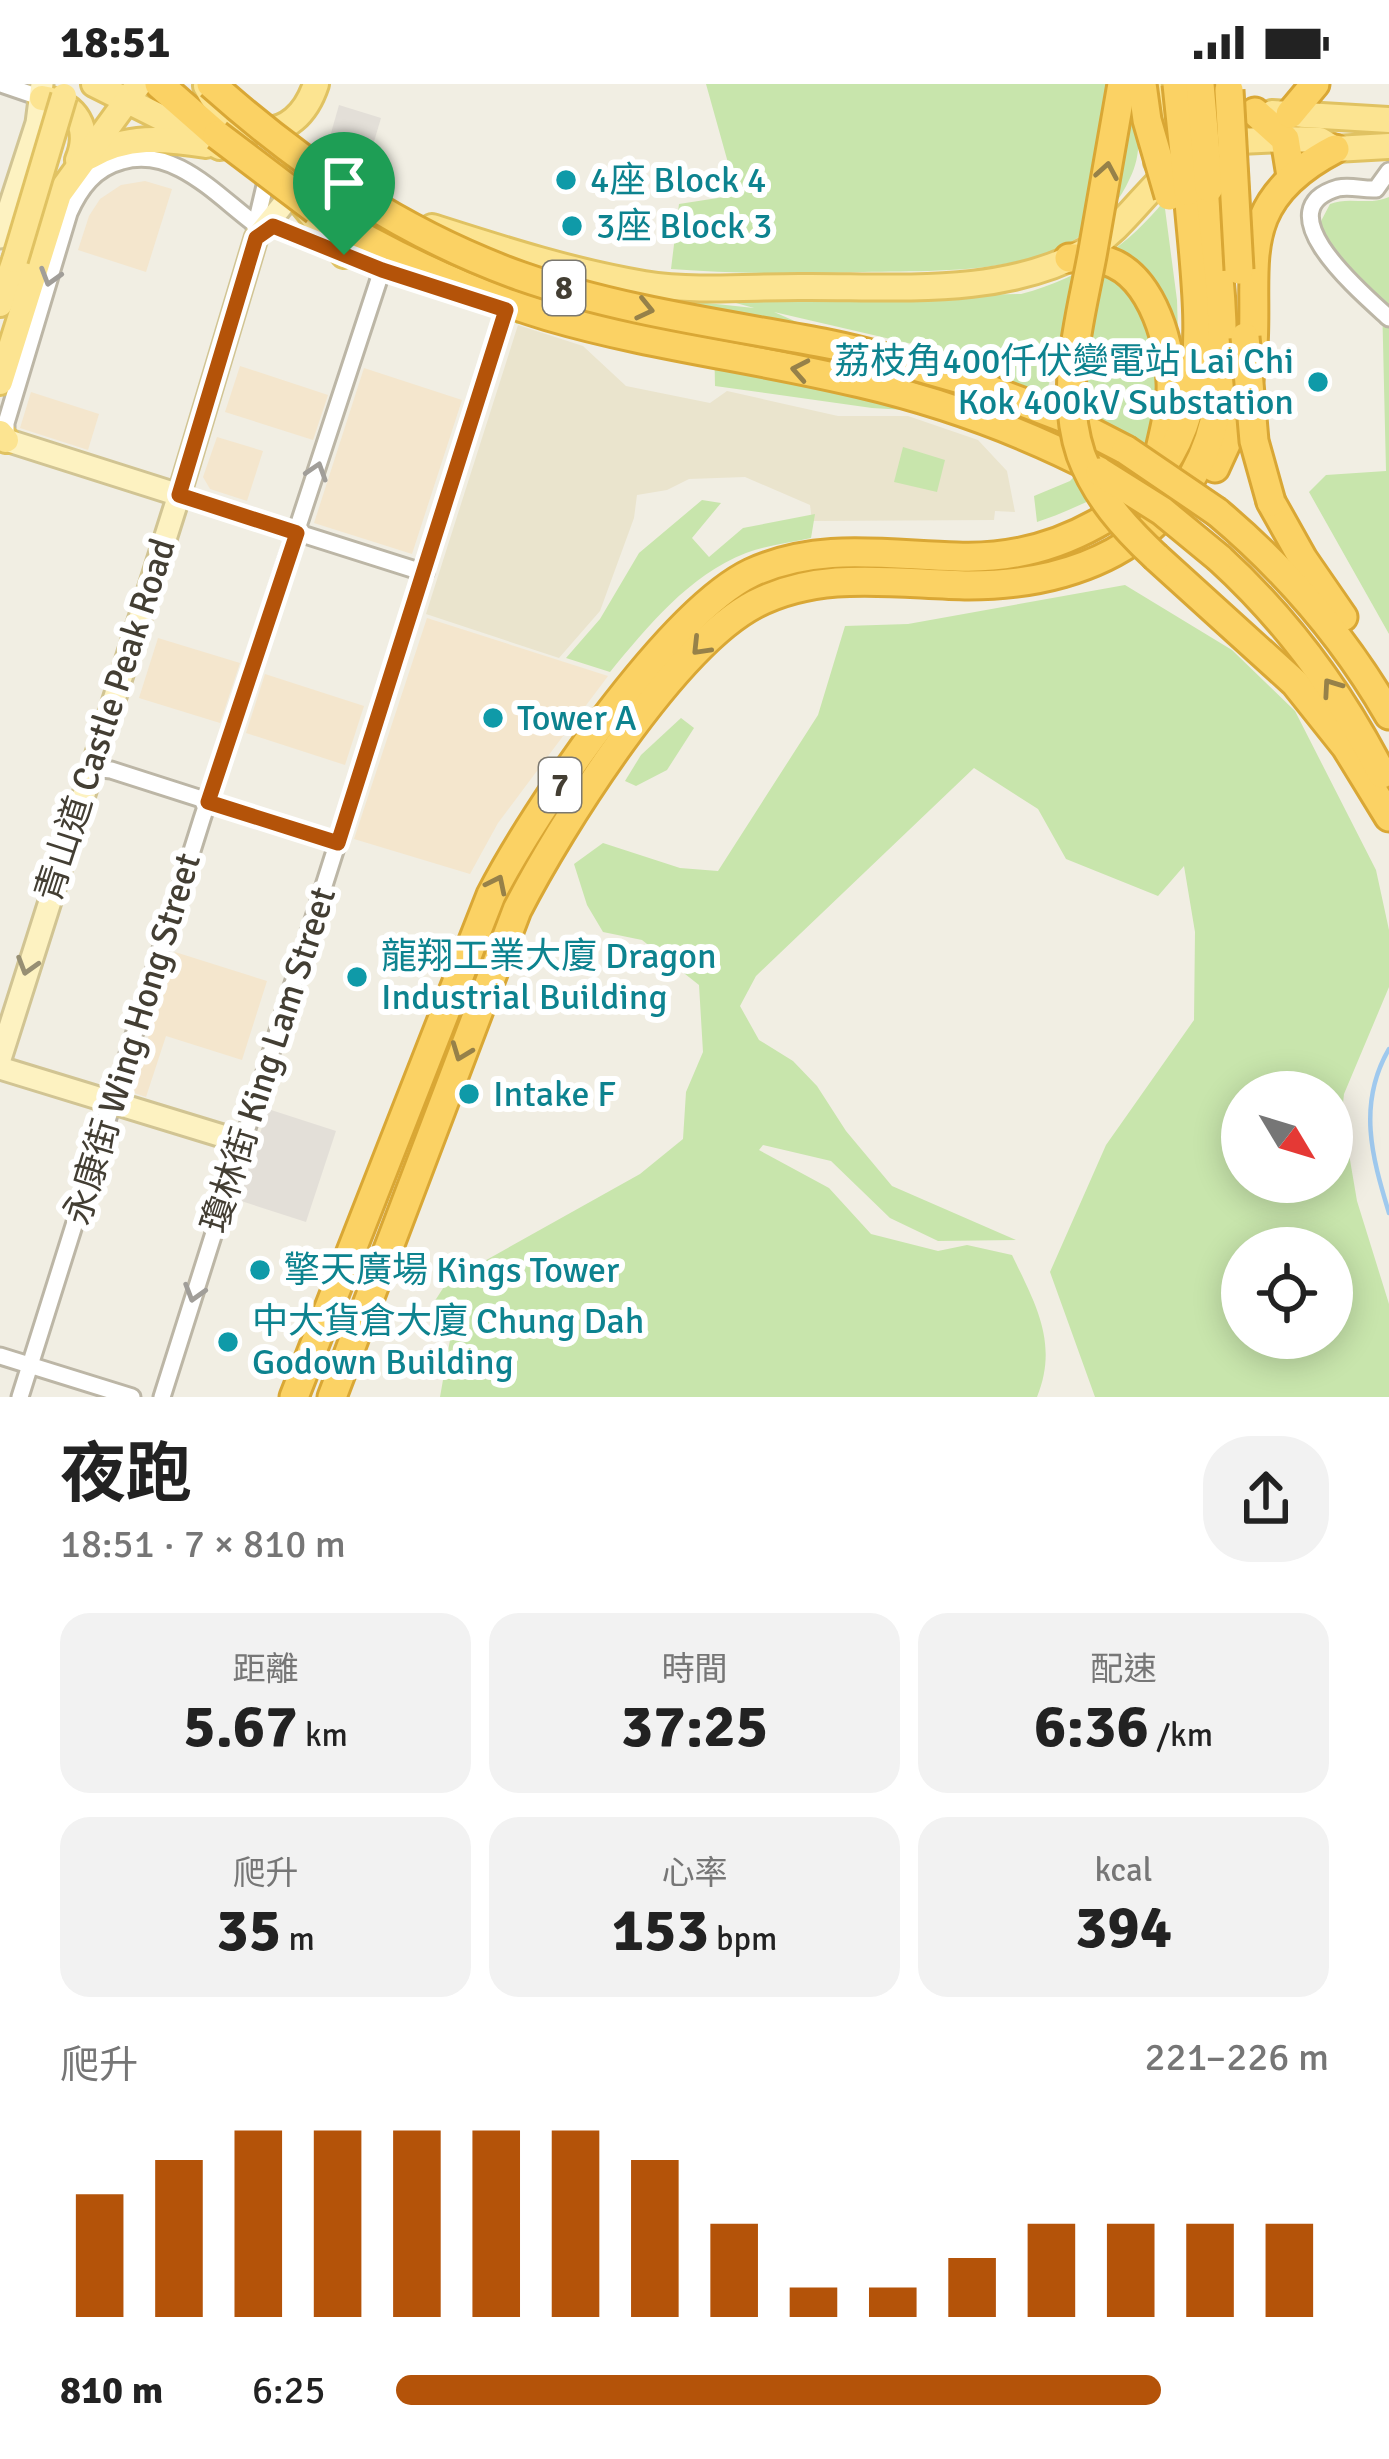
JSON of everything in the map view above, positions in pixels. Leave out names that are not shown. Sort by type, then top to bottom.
[{"type":"highway","name":"8","points":[[159,84],[291,193],[381,248],[445,279],[583,325],[905,395],[1034,441],[1100,472],[1176,521],[1260,596],[1342,701],[1389,788]]},
{"type":"highway","name":"8","points":[[208,84],[354,195],[400,223],[477,259],[645,310],[827,344],[964,380],[1028,402],[1109,440],[1187,489],[1272,562],[1336,635],[1389,715]]},
{"type":"highway","points":[[1122,84],[1074,357],[1072,411],[1082,456],[1109,507],[1137,540],[1255,644],[1310,700],[1389,817]]},
{"type":"highway","points":[[1145,84],[1144,109],[1189,192]]},
{"type":"highway","name":"7","points":[[295,1397],[491,895],[551,796],[682,626],[737,581],[788,560],[859,550],[956,557],[1019,553],[1078,534],[1151,484],[1188,418],[1197,345],[1189,192],[1177,84]]},
{"type":"highway","name":"7","points":[[332,1397],[517,910],[578,808],[694,652],[753,605],[815,584],[869,580],[1002,585],[1082,570],[1138,537],[1180,492],[1208,441],[1220,382],[1221,321],[1189,192],[1200,84]]},
{"type":"highway","points":[[1230,84],[1239,270],[1259,466],[1291,539],[1389,692]]},
{"type":"highway","points":[[1291,176],[1287,127],[1315,84]]},
{"type":"highway","points":[[1255,112],[1287,127]]},
{"type":"highway","points":[[1180,492],[1198,489],[1212,476],[1237,419],[1249,379],[1254,255],[1267,209],[1291,176],[1335,149]]},
{"type":"highway","points":[[1069,258],[1111,262],[1129,273],[1160,327],[1169,361],[1170,399],[1151,484]]},
{"type":"main road","points":[[0,304],[68,84]]},
{"type":"main road","points":[[46,164],[93,84],[133,92],[221,148],[299,185],[591,274],[668,286],[965,284],[1028,272],[1096,244],[1173,168],[1201,151],[1287,127],[1389,120]]},
{"type":"main road","points":[[208,84],[213,99],[233,122],[262,130],[282,127],[297,117],[316,84]]},
{"type":"main road","points":[[1127,216],[1165,138],[1163,119],[1145,84]]},
{"type":"main road","points":[[1145,84],[1190,106],[1255,112]]},
{"type":"main road","points":[[0,237],[42,91],[82,124],[85,171]]},
{"type":"main road","points":[[85,171],[133,92]]},
{"type":"main road","points":[[1287,127],[1335,149],[1389,146]]},
{"type":"main road","points":[[0,382],[53,207],[108,146],[137,140],[221,148]]},
{"type":"main road","points":[[259,230],[299,185]]},
{"type":"main road","points":[[299,185],[305,209],[344,255]]},
{"type":"main road","name":"青山道 Castle Peak Road","points":[[0,1064],[259,230]]},
{"type":"main road","points":[[3,436],[179,495]]},
{"type":"main road","points":[[0,1064],[242,1142]]},
{"type":"street","points":[[1,84],[42,91]]},
{"type":"street","points":[[3,436],[85,171],[138,157],[166,161],[259,230],[279,227],[382,270]]},
{"type":"street","points":[[1389,171],[1376,189],[1352,187],[1325,194],[1311,210],[1310,220],[1316,243],[1389,318]]},
{"type":"street","name":"青山道 Castle Peak Road","points":[[259,230],[268,173]]},
{"type":"street","name":"瓊林街 King Lam Street","points":[[162,1397],[506,310],[382,270]]},
{"type":"street","name":"永康街 Wing Hong Street","points":[[20,1397],[382,270]]},
{"type":"street","points":[[179,495],[425,573]]},
{"type":"street","points":[[86,779],[101,769],[111,770],[338,843]]},
{"type":"street","points":[[0,1356],[120,1395]]},
{"type":"shaded area","points":[[339,105],[381,118],[362,182],[321,168]]},
{"type":"shaded area","points":[[145,181],[172,189],[146,272],[78,250],[100,199],[121,185]]},
{"type":"shaded area","points":[[518,325],[583,346],[626,386],[710,403],[727,391],[838,416],[908,416],[978,440],[1007,471],[1015,512],[995,511],[994,520],[812,521],[810,505],[745,477],[689,479],[667,490],[637,495],[634,518],[600,611],[559,658],[426,614]]},
{"type":"shaded area","points":[[240,366],[328,395],[313,440],[225,412]]},
{"type":"shaded area","points":[[364,368],[462,400],[412,554],[314,523]]},
{"type":"shaded area","points":[[31,392],[99,414],[88,450],[20,428]]},
{"type":"shaded area","points":[[217,437],[263,451],[247,501],[210,489],[203,477]]},
{"type":"shaded area","points":[[427,618],[608,676],[498,823],[470,874],[354,839]]},
{"type":"shaded area","points":[[158,638],[240,663],[220,723],[139,698]]},
{"type":"shaded area","points":[[265,674],[364,706],[345,765],[246,733]]},
{"type":"shaded area","points":[[175,952],[267,981],[242,1060],[166,1036],[146,1097],[131,1092]]},
{"type":"shaded area","points":[[268,1109],[336,1131],[306,1222],[238,1200]]},
{"type":"green space","points":[[706,84],[1119,84],[1135,119],[1138,154],[1130,178],[1109,211],[1082,235],[1050,252],[1014,262],[899,272],[671,269],[679,204],[737,195]]},
{"type":"green space","points":[[1389,197],[1389,634],[1309,492],[1326,475],[1386,471],[1382,300],[1336,261],[1320,223],[1330,204]]},
{"type":"green space","points":[[1164,201],[1177,300],[1179,367],[1151,476],[1037,522],[1034,496],[1070,481],[1081,469],[1086,422],[1047,344],[968,357],[774,312],[909,371],[1046,346],[1050,381],[1037,418],[872,408],[715,386],[714,336],[633,316],[516,324],[528,284],[754,308],[725,300],[1021,294],[1063,280],[1100,259]]},
{"type":"green space","points":[[903,447],[945,460],[937,492],[894,482]]},
{"type":"green space","points":[[702,500],[721,503],[692,538],[709,557],[743,528],[815,514],[811,538],[754,550],[706,575],[654,620],[610,672],[566,658],[600,619],[639,553]]},
{"type":"green space","points":[[1125,585],[1232,650],[1295,711],[1376,870],[1389,930],[1389,987],[1353,1073],[1221,1071],[1221,1203],[1353,1203],[1353,1178],[1389,1304],[1389,1397],[1095,1397],[1050,1272],[1106,1145],[1194,1020],[1195,932],[1184,866],[1158,896],[1066,859],[1038,809],[974,768],[756,976],[740,1006],[759,1040],[793,1061],[817,1086],[846,1131],[892,1186],[1016,1240],[938,1241],[890,1218],[831,1161],[763,1145],[759,1150],[829,1188],[871,1234],[938,1251],[967,1245],[1012,1255],[1036,1307],[1045,1341],[1037,1397],[440,1397],[453,1323],[422,1321],[447,1282],[640,1174],[683,1139],[686,1092],[703,1052],[699,985],[642,940],[603,932],[587,905],[574,864],[603,843],[680,868],[718,871],[818,715],[845,626],[908,624]]},
{"type":"green space","points":[[681,718],[694,728],[667,770],[636,786],[625,781],[641,755]]},
{"type":"waterway","points":[[1389,1049],[1370,1110],[1373,1151],[1389,1213]]},
{"type":"place","name":"4座 Block 4","points":[[566,180]]},
{"type":"place","name":"3座 Block 3","points":[[572,226]]},
{"type":"place","name":"荔枝角400仟伏變電站 Lai Chi Kok 400kV Substation","points":[[1318,382]]},
{"type":"place","name":"Tower A","points":[[493,718]]},
{"type":"place","name":"龍翔工業大廈 Dragon Industrial Building","points":[[357,977]]},
{"type":"place","name":"Intake F","points":[[469,1094]]},
{"type":"place","name":"擎天廣場 Kings Tower","points":[[260,1270]]},
{"type":"place","name":"中大貨倉大廈 Chung Dah Godown Building","points":[[228,1342]]},
{"type":"route","points":[[266,227],[279,227],[344,255],[506,310],[338,843],[208,802],[297,533],[179,495],[256,238],[266,227]]}]
